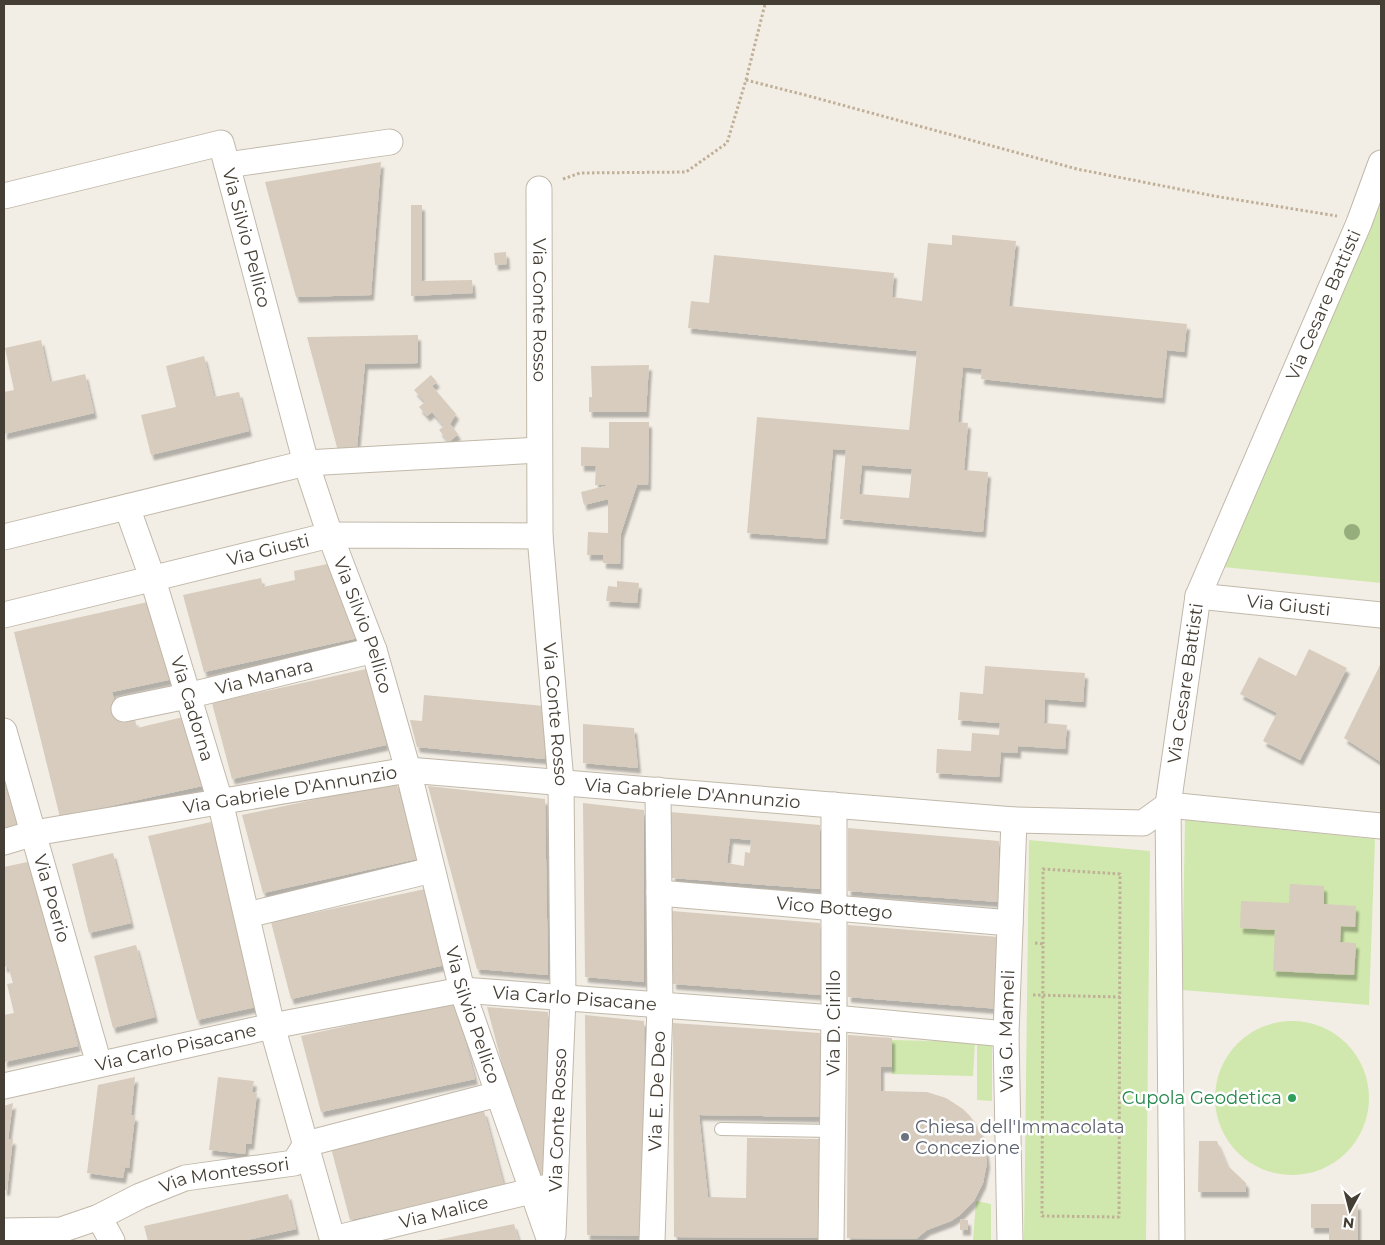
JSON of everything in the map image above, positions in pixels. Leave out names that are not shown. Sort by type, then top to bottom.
[{"type":"street","name":"Via Silvio Pellico","points":[[390,142],[227,164],[306,463],[330,535],[374,650],[408,770],[462,990],[498,1094],[544,1188]]},
{"type":"street","points":[[4,196],[221,143],[227,164]]},
{"type":"street","name":"Via Cesare Battisti","points":[[1172,1241],[1168,805],[1198,596],[1359,223],[1381,163]]},
{"type":"street","name":"Via Conte Rosso","points":[[539,189],[540,536],[561,782],[563,999],[544,1188],[552,1241]]},
{"type":"street","points":[[4,537],[306,463],[539,450]]},
{"type":"street","name":"Via Cadorna","points":[[127,507],[153,580],[220,801],[272,1026],[333,1240]]},
{"type":"street","name":"Via Giusti","points":[[4,615],[153,580],[330,535],[540,536]]},
{"type":"street","name":"Via Giusti","points":[[1198,596],[1381,615]]},
{"type":"street","name":"Via Manara","points":[[124,709],[187,696],[374,650]]},
{"type":"street","name":"Via Poerio","points":[[4,731],[99,1064]]},
{"type":"street","name":"Via Gabriele D'Annunzio","points":[[4,842],[34,833],[408,770],[1014,820],[1143,822],[1168,805]]},
{"type":"street","name":"Via E. De Deo","points":[[652,1241],[660,1006],[658,790]]},
{"type":"street","name":"Via D. Cirillo","points":[[831,1241],[834,805]]},
{"type":"street","points":[[1168,805],[1381,826]]},
{"type":"street","name":"Via G. Mameli","points":[[1010,1241],[1006,1034],[1014,820]]},
{"type":"street","points":[[246,915],[432,870]]},
{"type":"street","name":"Vico Bottego","points":[[659,893],[834,909],[1009,933]]},
{"type":"street","name":"Via Carlo Pisacane","points":[[4,1086],[272,1026],[462,990],[834,1018],[1006,1034]]},
{"type":"street","name":"Via Montessori","points":[[4,1231],[61,1230],[99,1217],[140,1196],[185,1178],[294,1164],[306,1144],[498,1094]]},
{"type":"street","name":"Via Malice","points":[[333,1240],[544,1188]]},
{"type":"street","points":[[99,1217],[112,1241]]},
{"type":"lane","points":[[720,1129],[832,1131]]},
{"type":"path","points":[[539,189],[580,172],[686,172],[727,143],[746,80],[765,4]]},
{"type":"path","points":[[746,80],[1077,169],[1214,196],[1331,214],[1359,223]]},
{"type":"path","points":[[1043,870],[1120,874],[1119,1217],[1042,1216],[1043,944],[1043,870]]},
{"type":"path","points":[[1009,933],[1043,944]]},
{"type":"path","points":[[1007,995],[1120,997]]},
{"type":"path","points":[[1043,1125],[1120,1126]]},
{"type":"green space","points":[[1381,192],[1381,583],[1223,567]]},
{"type":"green space","points":[[1185,820],[1375,839],[1369,1005],[1182,990]]},
{"type":"green space","points":[[1029,840],[1150,851],[1146,1241],[1024,1241]]},
{"type":"green space","name":"Cupola Geodetica","points":[[1292,1021],[1307,1022],[1322,1027],[1347,1043],[1363,1068],[1368,1083],[1368,1113],[1363,1128],[1347,1153],[1322,1169],[1307,1174],[1292,1175],[1277,1174],[1262,1169],[1237,1153],[1221,1128],[1216,1113],[1215,1098],[1216,1083],[1221,1068],[1237,1043],[1262,1027],[1277,1022]]},
{"type":"green space","points":[[892,1040],[975,1042],[973,1076],[892,1074]]},
{"type":"green space","points":[[977,1041],[992,1041],[992,1101],[977,1100]]},
{"type":"green space","points":[[976,1201],[991,1204],[991,1241],[973,1241]]},
{"type":"building","points":[[381,162],[371,295],[296,297],[265,182]]},
{"type":"building","points":[[411,205],[422,205],[422,281],[472,280],[473,293],[411,296]]},
{"type":"building","points":[[952,235],[1016,241],[1009,306],[1187,324],[1184,352],[1167,350],[1162,398],[981,379],[982,369],[963,367],[958,422],[968,423],[964,470],[988,472],[983,532],[840,519],[846,450],[833,449],[825,539],[747,533],[757,417],[909,430],[917,351],[688,328],[691,301],[709,303],[714,255],[894,273],[892,297],[922,301],[928,243],[952,245]],"holes":[[[862,465],[912,469],[909,498],[859,494]]]},
{"type":"building","points":[[506,252],[507,264],[495,265],[494,253]]},
{"type":"building","points":[[418,335],[418,363],[365,364],[356,457],[340,458],[307,337]]},
{"type":"building","points":[[41,340],[50,382],[85,374],[94,413],[4,434],[4,392],[14,390],[5,348]]},
{"type":"building","points":[[204,356],[214,397],[239,392],[249,431],[151,455],[141,415],[176,407],[166,366]]},
{"type":"building","points":[[649,365],[646,412],[589,412],[589,397],[592,397],[591,366]]},
{"type":"building","points":[[431,375],[437,382],[432,386],[456,414],[450,424],[458,434],[449,442],[439,430],[444,426],[432,412],[427,416],[419,407],[425,402],[414,390]]},
{"type":"building","points":[[609,422],[649,422],[648,485],[637,485],[621,533],[620,564],[603,563],[603,555],[587,555],[588,532],[608,533],[608,499],[584,505],[581,492],[609,485],[595,485],[596,466],[581,466],[581,447],[609,448]]},
{"type":"building","points":[[337,562],[358,638],[204,672],[183,595],[261,578],[263,587],[295,580],[294,571]]},
{"type":"building","points":[[617,581],[639,583],[637,603],[606,601],[608,586],[617,587]]},
{"type":"building","points":[[152,601],[173,679],[112,692],[121,723],[135,720],[137,728],[183,717],[202,786],[60,817],[14,632]]},
{"type":"building","points":[[1309,649],[1347,668],[1300,760],[1263,741],[1277,713],[1240,694],[1259,657],[1296,676]]},
{"type":"building","points":[[1381,663],[1381,762],[1344,738]]},
{"type":"building","points":[[985,666],[1085,673],[1083,702],[1045,699],[1044,723],[1067,725],[1065,749],[1018,746],[1018,753],[1001,752],[999,777],[936,773],[937,749],[971,751],[972,733],[999,735],[1000,723],[958,720],[960,692],[983,694]]},
{"type":"building","points":[[366,669],[386,745],[232,779],[212,703]]},
{"type":"building","points":[[424,695],[544,706],[545,759],[417,747],[410,720],[422,721]]},
{"type":"building","points":[[583,724],[634,728],[638,768],[583,763]]},
{"type":"building","points":[[4,747],[23,825],[4,829]]},
{"type":"building","points":[[396,782],[417,859],[263,893],[242,815]]},
{"type":"building","points":[[428,786],[545,799],[548,975],[477,969]]},
{"type":"building","points":[[583,803],[644,810],[644,982],[585,977]]},
{"type":"building","points":[[670,812],[820,825],[820,889],[672,878]],"holes":[[[730,838],[751,840],[750,853],[745,852],[744,866],[727,863]]]},
{"type":"building","points":[[211,822],[260,1006],[197,1020],[148,836]]},
{"type":"building","points":[[848,828],[999,841],[999,902],[848,891]]},
{"type":"building","points":[[113,853],[131,923],[89,933],[72,864]]},
{"type":"building","points":[[32,861],[78,1046],[4,1062],[4,1015],[14,1013],[7,984],[13,983],[8,966],[4,967],[4,867]]},
{"type":"building","points":[[1290,884],[1324,886],[1324,904],[1356,906],[1355,927],[1341,926],[1340,942],[1356,943],[1354,975],[1273,971],[1275,930],[1240,928],[1241,901],[1289,903]]},
{"type":"building","points":[[425,889],[445,965],[291,999],[271,922]]},
{"type":"building","points":[[672,911],[820,923],[821,995],[673,984]]},
{"type":"building","points":[[848,925],[999,937],[1000,1009],[848,997]]},
{"type":"building","points":[[136,945],[155,1017],[113,1028],[94,956]]},
{"type":"building","points":[[455,1002],[475,1079],[321,1112],[301,1036]]},
{"type":"building","points":[[487,1007],[548,1012],[549,1176],[533,1180]]},
{"type":"building","points":[[585,1015],[644,1021],[645,1236],[587,1235]]},
{"type":"building","points":[[673,1023],[820,1033],[821,1117],[699,1115],[708,1197],[746,1198],[747,1138],[820,1139],[821,1238],[674,1237]]},
{"type":"building","name":"Chiesa dell'Immacolata Concezione","points":[[848,1035],[892,1038],[892,1067],[881,1067],[881,1091],[927,1092],[946,1098],[970,1116],[981,1133],[987,1163],[983,1183],[974,1201],[951,1221],[927,1230],[916,1239],[847,1238]]},
{"type":"building","points":[[135,1077],[131,1115],[135,1116],[129,1168],[125,1167],[123,1178],[87,1173],[98,1085]]},
{"type":"building","points":[[218,1077],[254,1081],[252,1092],[257,1093],[251,1144],[246,1144],[245,1154],[209,1150]]},
{"type":"building","points":[[13,1103],[8,1139],[13,1139],[7,1190],[4,1190],[4,1106]]},
{"type":"building","points":[[484,1111],[504,1186],[350,1220],[330,1144]]},
{"type":"building","points":[[1199,1141],[1217,1141],[1227,1165],[1246,1183],[1246,1192],[1198,1192]]},
{"type":"building","points":[[288,1194],[296,1229],[242,1241],[148,1241],[144,1226]]},
{"type":"building","points":[[1311,1204],[1358,1204],[1358,1241],[1329,1241],[1329,1228],[1311,1228]]},
{"type":"building","points":[[960,1219],[968,1220],[968,1230],[960,1230]]},
{"type":"building","points":[[514,1224],[519,1241],[437,1241],[437,1240]]},
{"type":"place","name":"Cupola Geodetica","points":[[1292,1098]]},
{"type":"place","name":"Chiesa dell'Immacolata Concezione","points":[[905,1137]]}]
